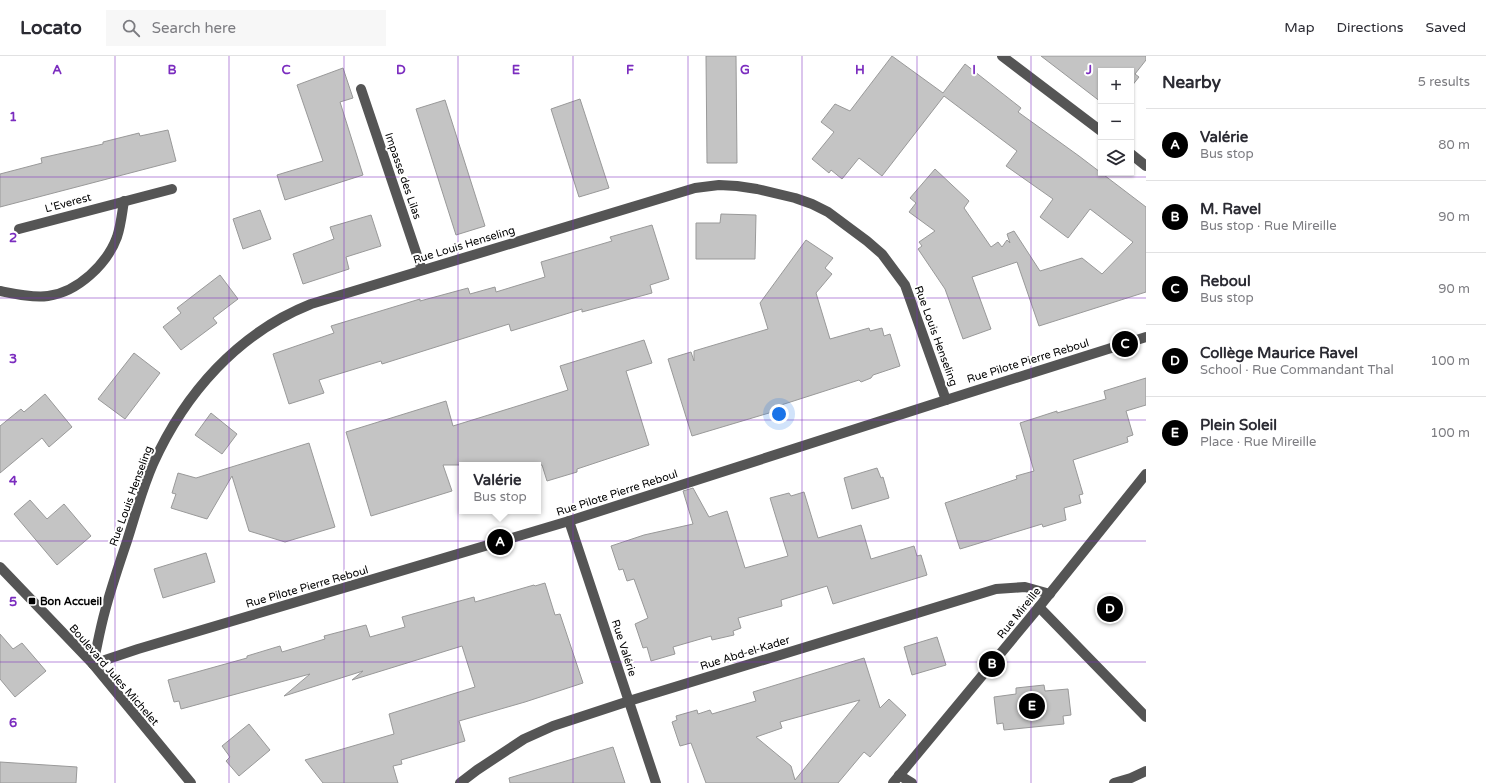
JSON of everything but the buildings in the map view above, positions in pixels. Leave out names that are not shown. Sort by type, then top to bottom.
[{"type":"street","points":[[1002,56],[1098,129]]},
{"type":"street","name":"Impasse des Lilas","points":[[361,89],[422,270]]},
{"type":"street","points":[[1134,156],[1146,166]]},
{"type":"street","name":"Rue Louis Henseling","points":[[93,664],[105,611],[137,507],[153,465],[173,423],[196,391],[222,362],[262,330],[292,312],[311,304],[695,188],[719,185],[737,186],[777,193],[812,204],[828,212],[882,254],[905,285],[946,400]]},
{"type":"street","name":"L'Everest","points":[[18,229],[172,189]]},
{"type":"street","points":[[0,291],[29,296],[48,296],[59,294],[70,289],[95,269],[108,255],[117,238],[121,224],[124,201]]},
{"type":"street","name":"Rue Pilote Pierre Reboul","points":[[93,664],[138,649],[569,521],[1146,337]]},
{"type":"street","name":"Rue Mireille","points":[[896,779],[1050,594],[1146,474]]},
{"type":"street","name":"Rue Valérie","points":[[569,521],[656,783]]},
{"type":"street","name":"Boulevard Jules Michelet","points":[[0,567],[93,664],[191,783]]},
{"type":"street","name":"Rue Abd-el-Kader","points":[[460,783],[482,766],[524,740],[553,726],[629,701],[996,589],[1025,587],[1050,594]]},
{"type":"street","points":[[1039,607],[1146,717]]},
{"type":"street","points":[[1114,783],[1146,771]]},
{"type":"street","points":[[896,779],[912,783]]},
{"type":"place","name":"Reboul","points":[[1125,344]]},
{"type":"place","name":"Valérie","points":[[500,542]]},
{"type":"place","name":"Bon Accueil","points":[[32,601]]},
{"type":"place","name":"Collège Maurice Ravel","points":[[1110,609]]},
{"type":"place","name":"M. Ravel","points":[[992,664]]},
{"type":"place","name":"Plein Soleil","points":[[1032,706]]}]
